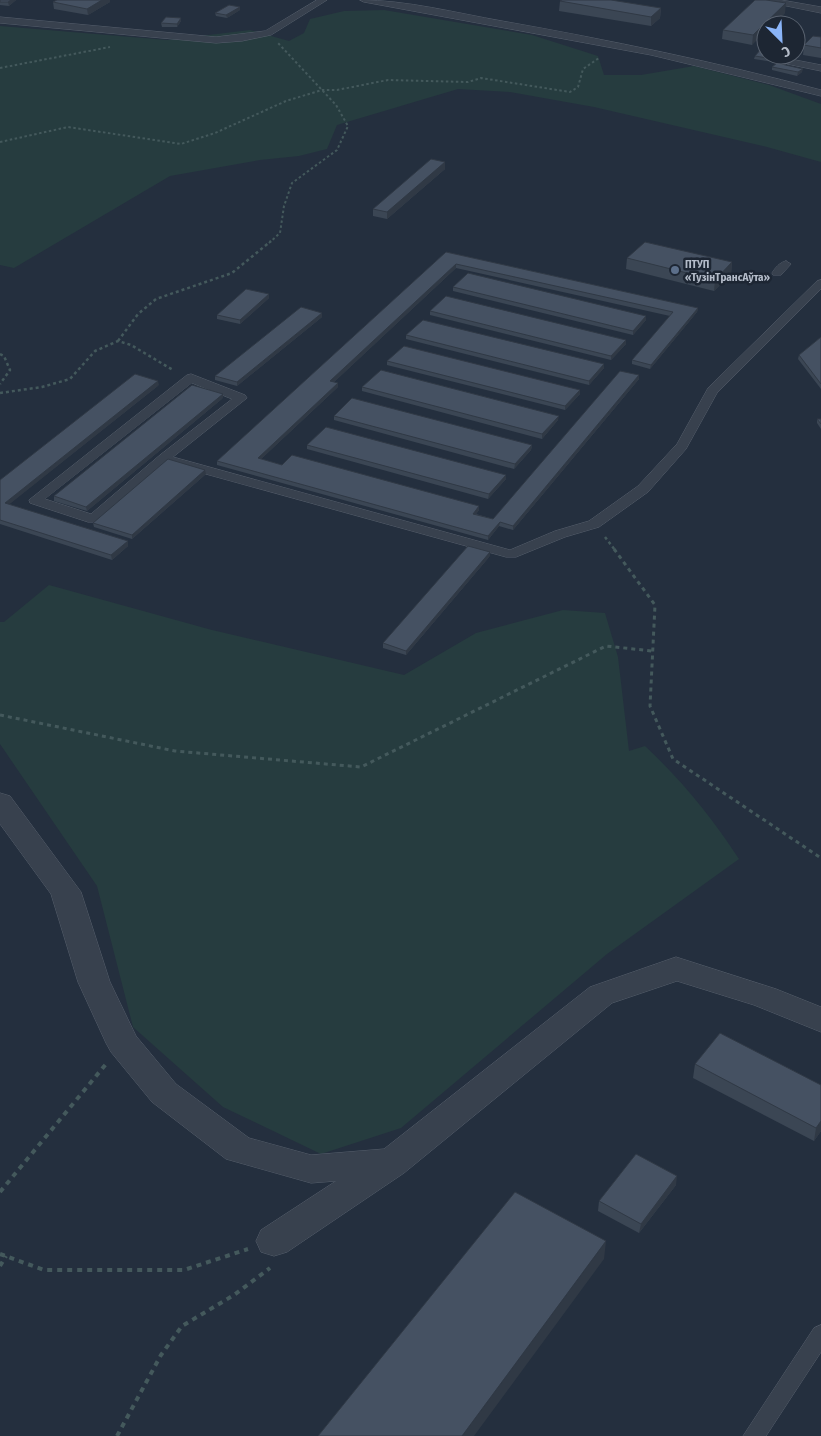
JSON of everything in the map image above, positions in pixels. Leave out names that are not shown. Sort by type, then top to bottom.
[{"type":"street","points":[[0,803],[66,892],[94,982],[123,1043],[164,1093],[238,1149],[311,1168],[392,1163]]},
{"type":"street","points":[[273,1253],[392,1163],[600,996],[676,969],[765,997],[821,1020]]},
{"type":"lane","points":[[0,20],[216,40],[242,38],[268,32],[322,0]]},
{"type":"lane","points":[[364,0],[627,47],[759,76],[821,92]]},
{"type":"lane","points":[[767,0],[821,10]]},
{"type":"lane","points":[[806,65],[821,68]]},
{"type":"lane","points":[[778,273],[786,264]]},
{"type":"lane","points":[[164,458],[511,554],[560,534],[594,524],[643,489],[682,446],[712,391],[821,283]]},
{"type":"lane","points":[[191,378],[241,398],[164,458],[93,518],[35,500],[191,378]]},
{"type":"lane","points":[[754,1436],[821,1334]]},
{"type":"path","points":[[0,393],[42,387],[70,379],[96,351],[118,341],[138,314],[156,299],[232,273],[256,255],[280,233],[284,206],[292,183],[336,150],[348,126],[336,105],[268,32]]},
{"type":"path","points":[[0,68],[116,46]]},
{"type":"path","points":[[0,142],[68,127],[181,144],[215,133],[286,101],[322,90],[336,90],[388,80],[468,82],[480,78],[570,92],[578,87],[584,69],[605,55],[627,47]]},
{"type":"path","points":[[118,341],[131,345],[167,368],[191,378]]},
{"type":"path","points":[[0,354],[4,356],[10,370],[0,384]]},
{"type":"path","points":[[594,524],[655,605],[650,706],[673,759],[821,858]]},
{"type":"path","points":[[0,715],[175,751],[361,767],[606,646],[652,651]]},
{"type":"path","points":[[0,1192],[123,1043]]},
{"type":"path","points":[[0,1254],[44,1270],[184,1270],[273,1253]]},
{"type":"path","points":[[117,1436],[161,1355],[182,1326],[234,1295],[273,1253]]},
{"type":"path","points":[[0,1266],[6,1256]]},
{"type":"green space","points":[[384,10],[532,35],[598,56],[604,75],[641,75],[694,66],[769,85],[821,104],[821,162],[767,147],[594,107],[510,92],[458,89],[337,125],[327,149],[299,156],[260,160],[170,176],[14,268],[0,265],[0,26],[167,40],[250,30],[289,41],[304,33],[310,19],[344,11]]},
{"type":"green space","points":[[49,585],[212,630],[404,675],[476,633],[563,610],[605,613],[618,657],[629,751],[645,746],[659,759],[695,800],[739,859],[607,954],[401,1128],[321,1154],[223,1107],[133,1027],[97,886],[0,744],[0,622],[4,622]]},
{"type":"building","points":[[0,0],[11,0],[0,2]]},
{"type":"building","points":[[57,0],[102,0],[87,9],[53,2]]},
{"type":"building","points":[[611,0],[661,8],[651,17],[560,1]]},
{"type":"building","points":[[755,0],[786,3],[774,15],[756,15],[756,32],[753,35],[723,30]]},
{"type":"building","points":[[229,5],[240,7],[226,15],[215,13]]},
{"type":"building","points":[[166,17],[181,18],[177,24],[161,23]]},
{"type":"building","points":[[813,36],[821,37],[821,48],[806,45]]},
{"type":"building","points":[[774,65],[786,65],[803,69],[798,72],[772,67]]},
{"type":"building","points":[[431,159],[445,162],[387,212],[373,209]]},
{"type":"building","points":[[645,242],[732,262],[715,280],[627,258]]},
{"type":"building","points":[[446,252],[698,308],[651,365],[632,360],[673,312],[456,264],[330,381],[338,383],[258,458],[282,465],[292,455],[479,506],[473,514],[493,519],[620,371],[639,375],[513,526],[500,522],[488,536],[217,461]]},
{"type":"building","points":[[468,273],[646,316],[633,331],[453,287]]},
{"type":"building","points":[[246,289],[269,294],[240,320],[217,315]]},
{"type":"building","points":[[446,296],[626,340],[611,356],[430,311]]},
{"type":"building","points":[[301,307],[322,313],[237,382],[215,376]]},
{"type":"building","points":[[423,320],[604,364],[589,381],[406,335]]},
{"type":"building","points":[[821,337],[821,384],[799,355]]},
{"type":"building","points":[[404,346],[580,390],[565,406],[387,361]]},
{"type":"building","points":[[381,370],[559,416],[542,434],[362,387]]},
{"type":"building","points":[[135,374],[158,381],[5,503],[128,541],[111,555],[0,520],[0,480]]},
{"type":"building","points":[[192,385],[223,394],[86,507],[54,496]]},
{"type":"building","points":[[352,398],[532,445],[515,464],[334,416]]},
{"type":"building","points":[[326,427],[506,475],[489,494],[307,445]]},
{"type":"building","points":[[168,459],[205,470],[132,535],[93,523]]},
{"type":"building","points":[[468,546],[490,552],[406,651],[383,643]]},
{"type":"building","points":[[720,1033],[821,1085],[821,1121],[816,1128],[695,1064]]},
{"type":"building","points":[[636,1154],[677,1176],[641,1224],[599,1201]]},
{"type":"building","points":[[515,1192],[606,1241],[462,1436],[318,1436]]},
{"type":"place","name":"ПТУП «ТузінТрансАўта»","points":[[675,270]]}]
